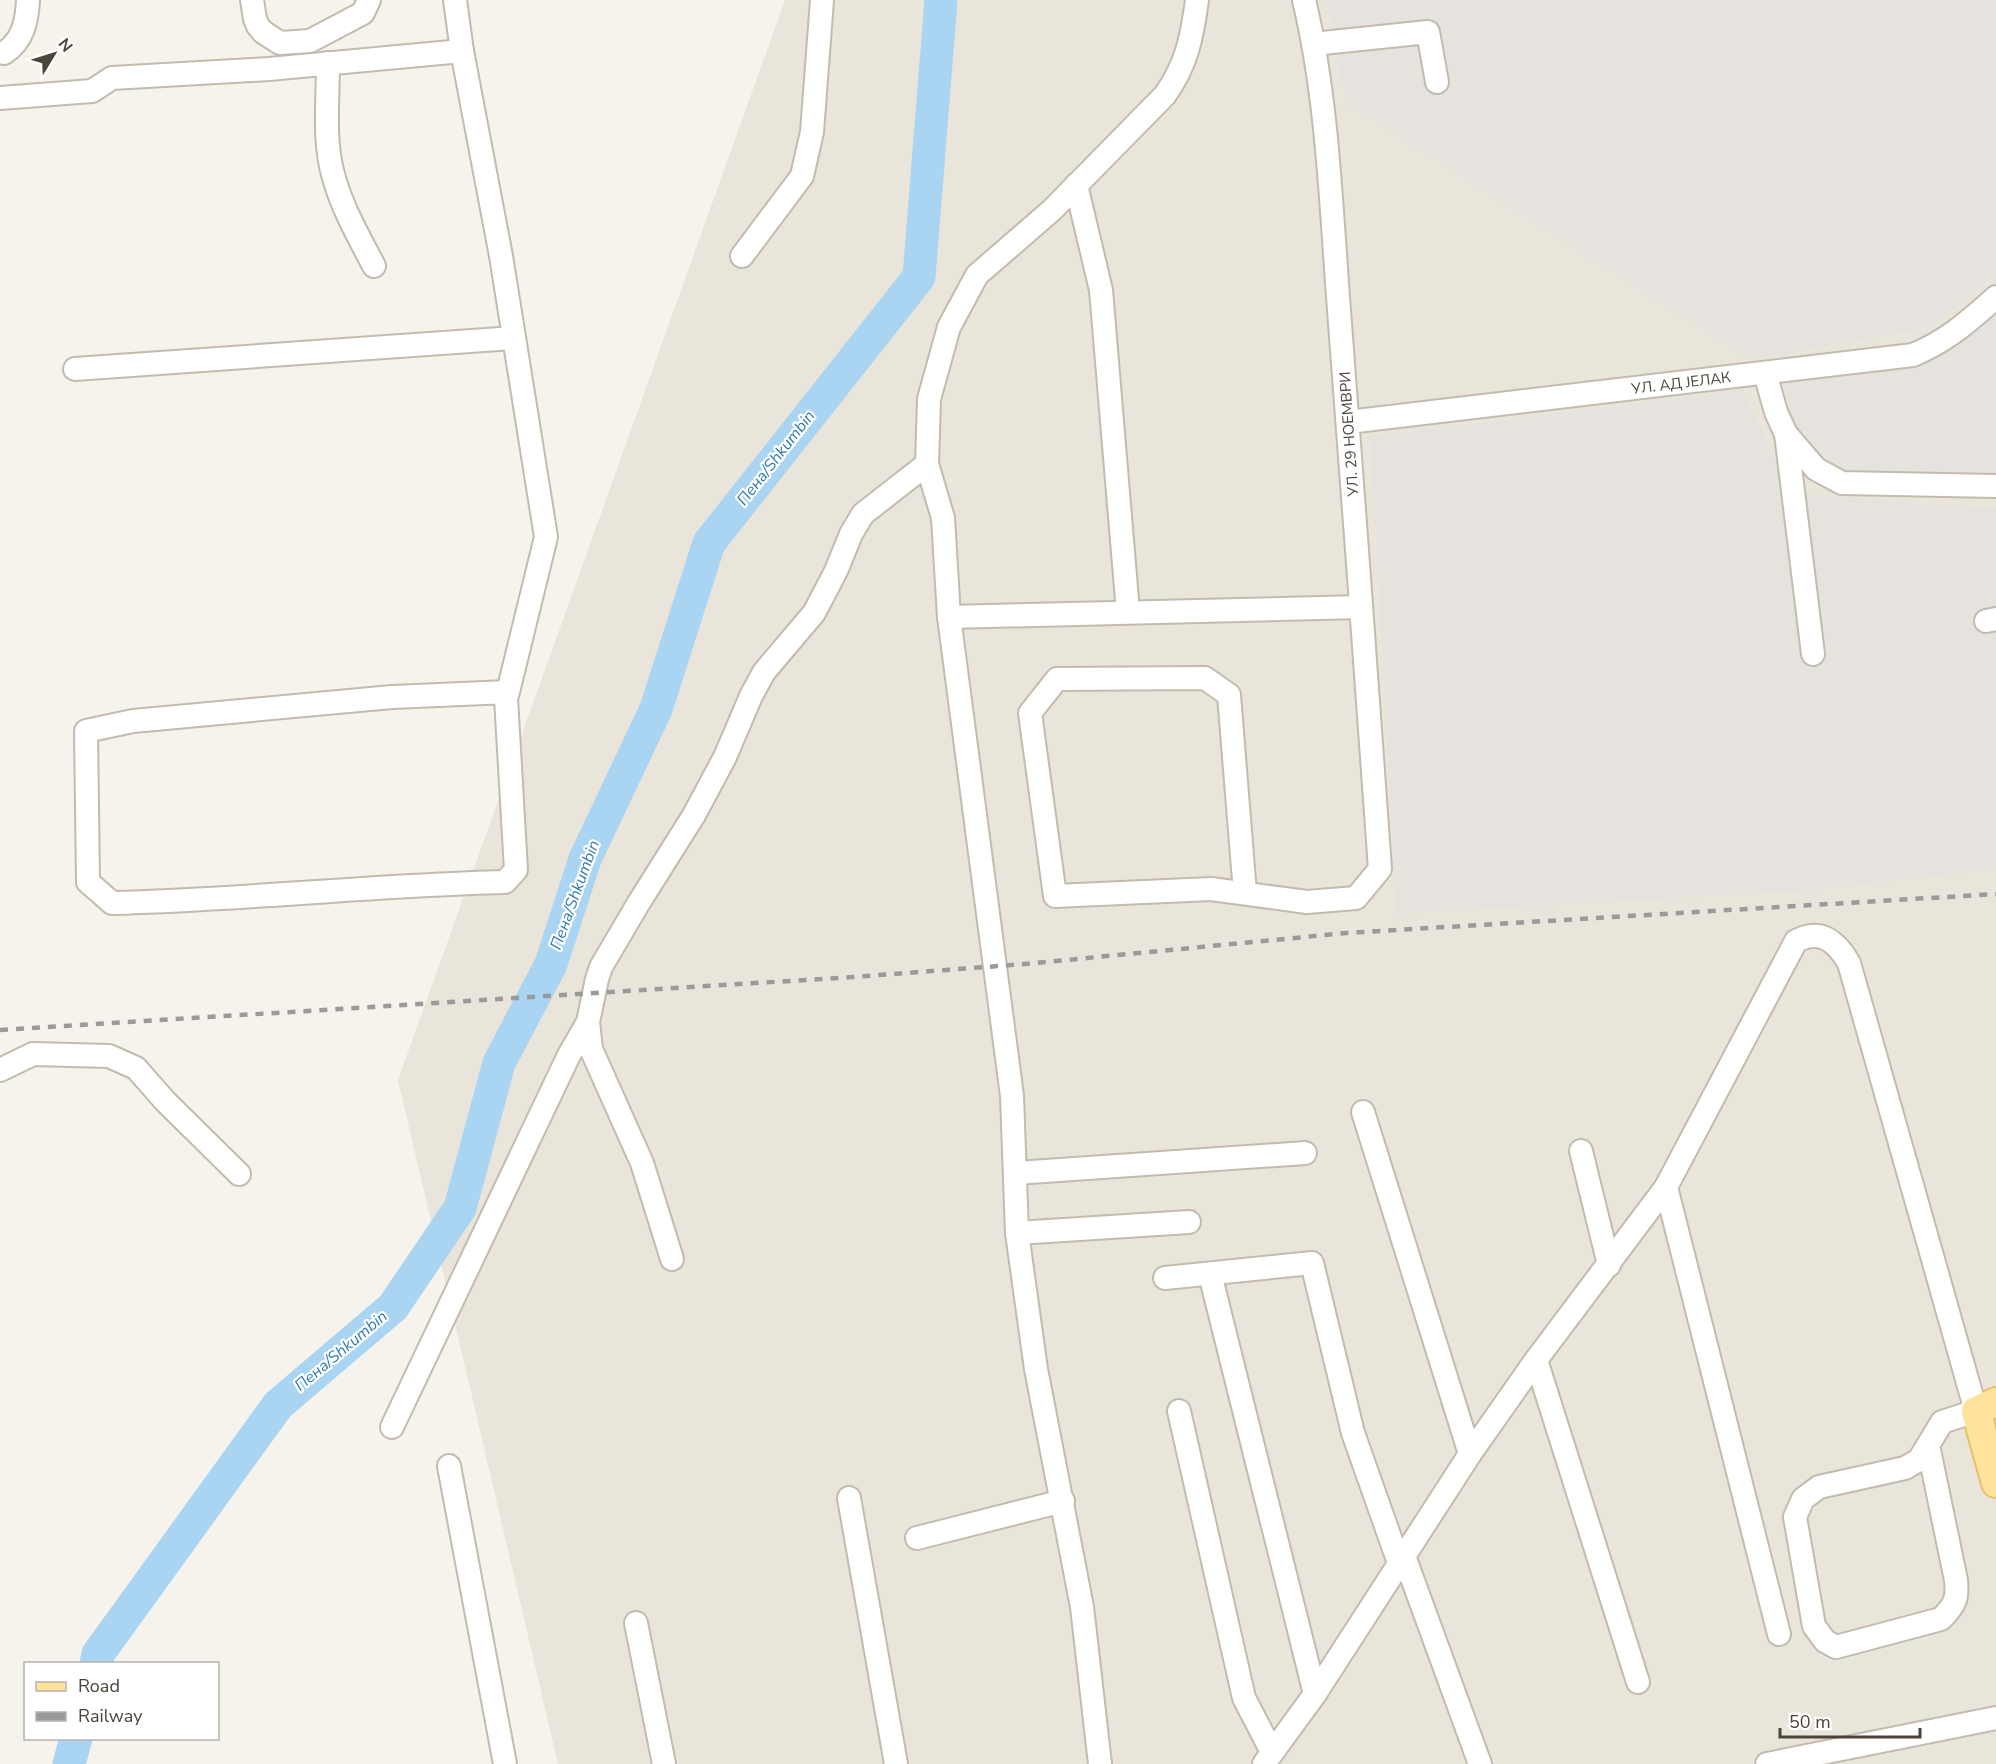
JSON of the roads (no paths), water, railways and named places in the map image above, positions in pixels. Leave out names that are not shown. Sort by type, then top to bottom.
[{"type":"main road","points":[[1986,1406],[1996,1483]]},
{"type":"street","points":[[4,53],[20,39],[26,20],[28,0]]},
{"type":"street","points":[[252,0],[258,26],[280,43],[310,41],[363,13],[369,0]]},
{"type":"street","points":[[455,0],[462,51],[501,256],[546,537],[508,692],[506,698],[516,870],[505,882],[419,884],[186,901],[112,903],[88,882],[86,730],[133,721],[380,698],[508,692]]},
{"type":"street","points":[[742,256],[802,176],[812,132],[822,0]]},
{"type":"street","points":[[1100,1764],[1083,1607],[1036,1370],[1017,1233],[1012,1096],[949,617],[943,518],[927,464],[929,399],[949,327],[977,275],[1052,210],[1165,95],[1186,60],[1197,0]]},
{"type":"street","name":"УЛ. 29 НОЕМВРИ","points":[[1245,893],[1307,902],[1356,898],[1380,869],[1322,100],[1304,0]]},
{"type":"street","points":[[1313,44],[1428,32],[1437,82]]},
{"type":"street","points":[[0,98],[92,91],[112,78],[462,51]]},
{"type":"street","points":[[328,63],[328,144],[333,176],[345,212],[374,266]]},
{"type":"street","points":[[1076,185],[1101,290],[1128,612]]},
{"type":"street","name":"УЛ. АД ЈЕЛАК","points":[[1348,422],[1913,355],[1956,333],[1996,297]]},
{"type":"street","points":[[75,369],[513,338]]},
{"type":"street","points":[[1765,373],[1776,412],[1786,434],[1816,469],[1842,483],[1996,486]]},
{"type":"street","points":[[1786,434],[1814,654]]},
{"type":"street","points":[[392,1427],[569,1055],[588,1022],[601,967],[660,867],[694,815],[725,757],[751,696],[765,672],[814,613],[836,571],[850,534],[863,514],[927,464]]},
{"type":"street","points":[[949,617],[1361,607]]},
{"type":"street","points":[[1205,678],[1229,695],[1245,893],[1211,889],[1055,896],[1030,713],[1057,679],[1205,678]]},
{"type":"street","points":[[1268,1758],[1315,1694],[1470,1454],[1536,1360],[1666,1187],[1796,941],[1807,935],[1818,935],[1833,942],[1849,963],[1986,1406],[1942,1422],[1928,1445],[1919,1460],[1905,1468],[1819,1487],[1803,1499],[1795,1517],[1814,1626],[1825,1641],[1836,1647],[1941,1619],[1953,1607],[1957,1592],[1956,1580],[1928,1445]]},
{"type":"street","points":[[588,1022],[591,1049],[642,1163],[672,1259]]},
{"type":"street","points":[[0,1070],[33,1054],[109,1056],[136,1068],[165,1101],[239,1174]]},
{"type":"street","points":[[1363,1112],[1470,1454]]},
{"type":"street","points":[[1581,1150],[1609,1265]]},
{"type":"street","points":[[1016,1173],[1305,1153]]},
{"type":"street","points":[[1666,1187],[1779,1634]]},
{"type":"street","points":[[1017,1233],[1189,1222]]},
{"type":"street","points":[[1165,1278],[1312,1263],[1353,1433],[1480,1764]]},
{"type":"street","points":[[1210,1274],[1315,1694]]},
{"type":"street","points":[[1536,1360],[1638,1682]]},
{"type":"street","points":[[1179,1411],[1244,1698],[1268,1758]]},
{"type":"street","points":[[448,1466],[505,1764]]},
{"type":"street","points":[[849,1498],[896,1764]]},
{"type":"street","points":[[918,1538],[1063,1500]]},
{"type":"street","points":[[636,1623],[664,1764]]},
{"type":"street","points":[[1767,1764],[1996,1718]]},
{"type":"waterway","name":"Пена/Shkumbin","points":[[96,1662],[98,1654],[278,1405],[393,1307],[460,1208],[499,1063],[551,964],[585,859],[656,709],[709,543],[919,277],[941,0]]},
{"type":"waterway","name":"Пена/Shkumbin","points":[[69,1764],[75,1740]]},
{"type":"railway","points":[[0,1030],[853,977],[1025,964],[1346,933],[1996,894]]}]
